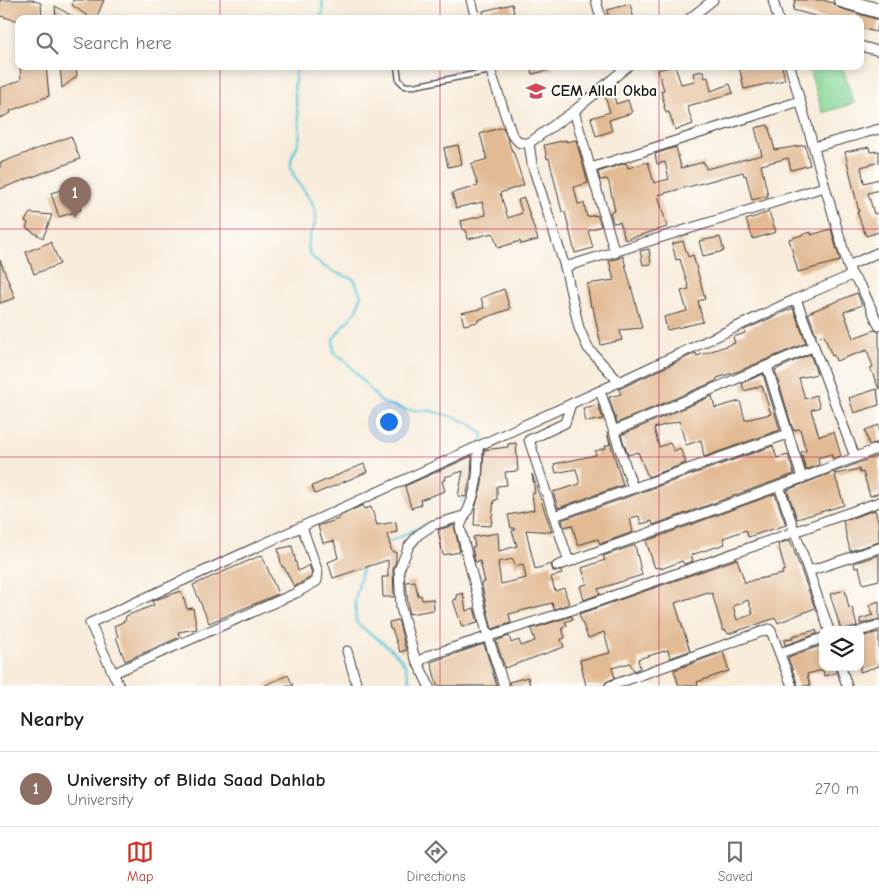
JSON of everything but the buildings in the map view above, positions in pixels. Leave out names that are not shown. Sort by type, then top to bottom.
[{"type":"street","points":[[471,0],[475,15]]},
{"type":"street","points":[[596,0],[600,15]]},
{"type":"street","points":[[694,15],[713,0]]},
{"type":"street","points":[[773,0],[777,15]]},
{"type":"street","points":[[841,0],[879,11]]},
{"type":"street","points":[[864,47],[879,51]]},
{"type":"street","points":[[490,70],[512,135],[520,143],[529,144],[574,111],[615,71]]},
{"type":"street","points":[[791,70],[850,271],[862,288],[879,326]]},
{"type":"street","points":[[591,168],[800,101]]},
{"type":"street","points":[[574,111],[615,253]]},
{"type":"street","points":[[814,147],[879,129]]},
{"type":"street","points":[[529,144],[532,164],[565,267],[579,328],[588,348],[619,382]]},
{"type":"street","points":[[565,267],[824,187]]},
{"type":"street","points":[[119,686],[90,623],[600,391],[796,299],[850,271],[879,252]]},
{"type":"street","points":[[796,299],[856,457]]},
{"type":"street","points":[[614,431],[814,346]]},
{"type":"street","points":[[767,366],[802,478]]},
{"type":"street","points":[[600,391],[633,488]]},
{"type":"street","points":[[569,562],[529,440],[566,423],[571,404]]},
{"type":"street","points":[[554,516],[788,434]]},
{"type":"street","points":[[478,446],[478,477],[469,508],[463,516],[460,527],[488,637],[504,686]]},
{"type":"street","points":[[557,566],[802,478],[879,448]]},
{"type":"street","points":[[779,486],[828,626]]},
{"type":"street","points":[[418,662],[430,655],[588,605],[879,502]]},
{"type":"street","points":[[429,686],[414,655],[401,608],[399,570],[409,546],[418,535],[433,525],[463,516]]},
{"type":"street","points":[[114,674],[296,593],[317,581],[318,572],[302,527]]},
{"type":"street","points":[[809,571],[879,548]]},
{"type":"street","points":[[864,630],[879,625]]},
{"type":"street","points":[[610,686],[765,629],[771,631],[792,686]]},
{"type":"street","points":[[780,653],[819,639]]},
{"type":"street","points":[[347,651],[357,686]]},
{"type":"street","points":[[843,671],[847,686]]},
{"type":"lane","points":[[398,70],[399,80],[405,86],[414,86],[486,70]]},
{"type":"green space","points":[[809,70],[843,70],[854,103],[823,113]]},
{"type":"waterway","points":[[321,15],[323,12],[322,0]]},
{"type":"waterway","points":[[296,70],[295,93],[300,135],[292,157],[291,166],[295,177],[312,202],[316,214],[308,250],[315,260],[325,267],[354,279],[361,295],[357,310],[333,339],[334,353],[345,360],[381,402],[407,410],[431,411],[457,418],[471,424],[483,434],[482,442]]},
{"type":"waterway","points":[[481,472],[482,460]]},
{"type":"waterway","points":[[466,508],[461,499],[472,489]]},
{"type":"waterway","points":[[387,543],[427,524]]},
{"type":"waterway","points":[[363,566],[355,601],[356,622],[402,660],[407,669],[411,686]]},
{"type":"place","name":"CEM Allal Okba","points":[[536,91]]},
{"type":"place","name":"University of Blida Saad Dahlab","points":[[75,218]]}]
